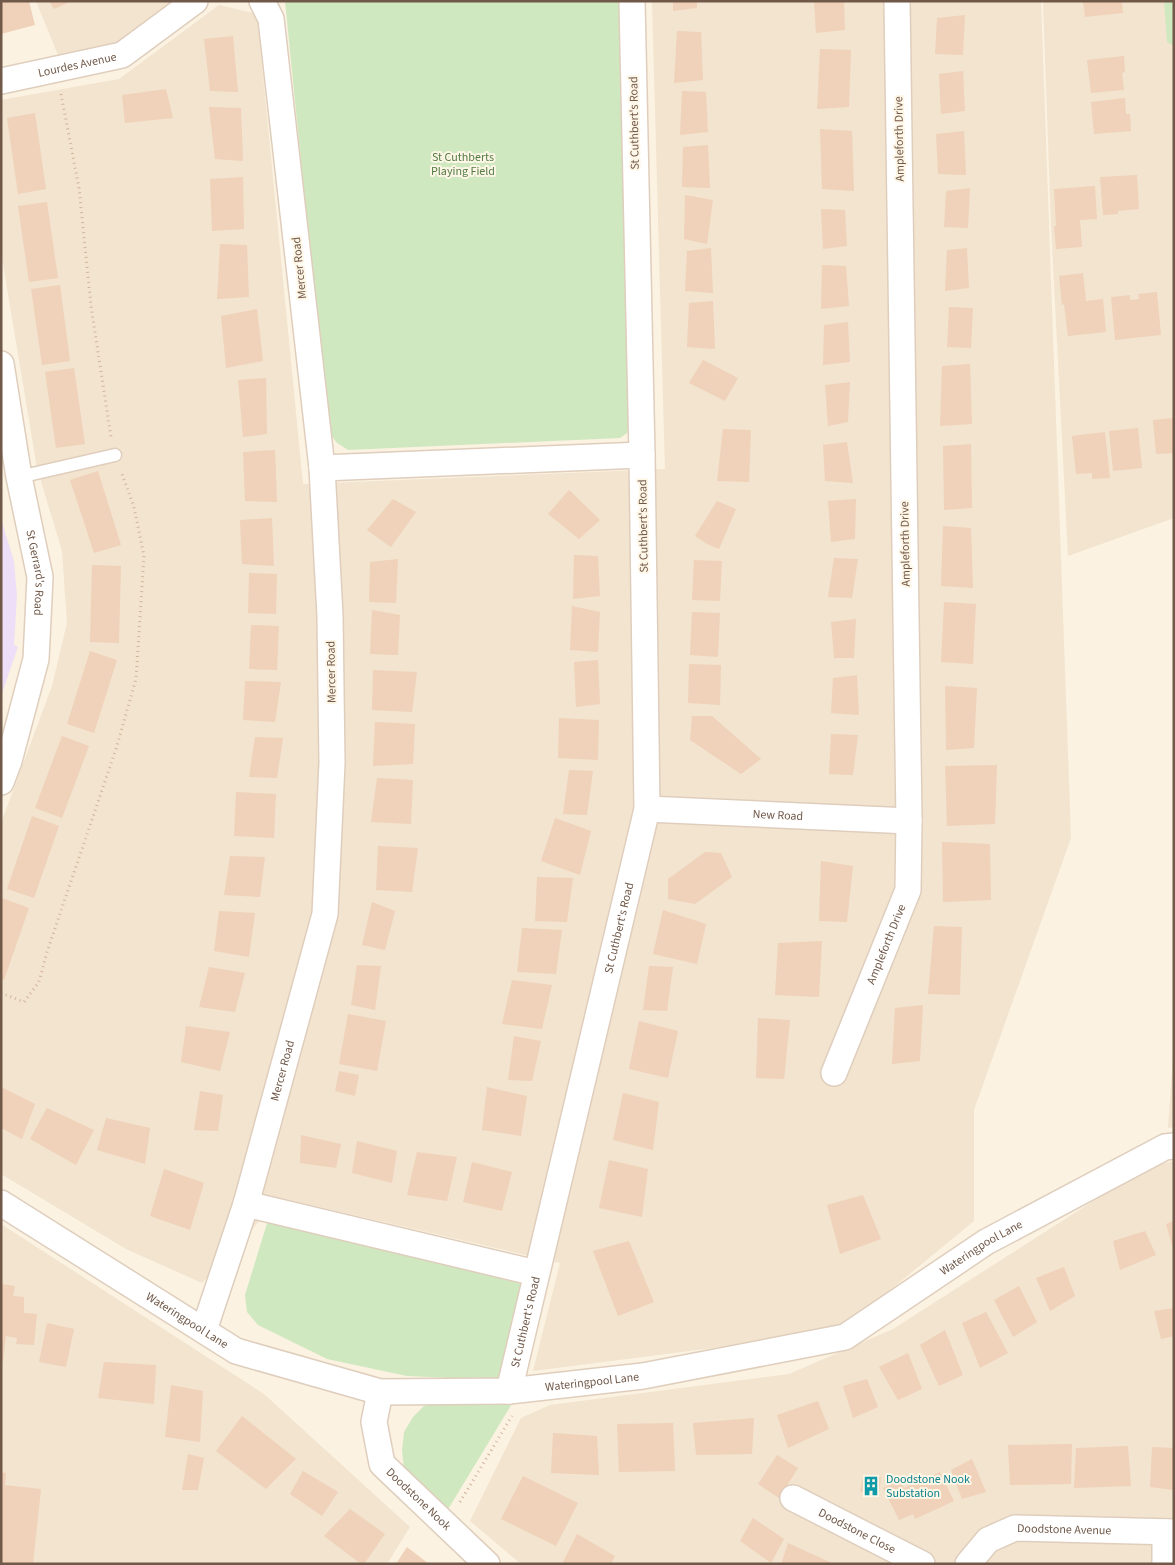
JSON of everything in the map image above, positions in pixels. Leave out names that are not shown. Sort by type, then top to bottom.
[{"type":"street","name":"Lourdes Avenue","points":[[1,81],[122,55],[195,1]]},
{"type":"street","name":"Mercer Road","points":[[204,1330],[246,1204],[326,914],[332,762],[330,616],[322,468],[271,19],[262,1]]},
{"type":"street","name":"St Cuthbert's Road","points":[[519,1390],[536,1273],[647,809],[642,455],[632,1]]},
{"type":"street","name":"Ampleforth Drive","points":[[834,1073],[908,890],[910,820],[897,1]]},
{"type":"street","name":"St Gerrard's Road","points":[[1,364],[19,477],[40,577],[36,659],[1,782]]},
{"type":"street","points":[[322,468],[642,455]]},
{"type":"street","name":"New Road","points":[[647,809],[910,820]]},
{"type":"street","name":"Wateringpool Lane","points":[[1,1203],[236,1351],[380,1392],[519,1390],[643,1376],[845,1337],[986,1242],[1165,1147],[1174,1146]]},
{"type":"street","points":[[246,1204],[536,1273]]},
{"type":"street","name":"Doodstone Nook","points":[[380,1392],[374,1422],[382,1464],[488,1564]]},
{"type":"street","name":"Doodstone Close","points":[[794,1498],[922,1564]]},
{"type":"street","name":"Doodstone Avenue","points":[[968,1564],[988,1540],[1015,1528],[1169,1532]]},
{"type":"street","points":[[1165,1564],[1169,1532]]},
{"type":"lane","points":[[19,477],[114,455]]},
{"type":"path","points":[[1,994],[24,1002],[39,982],[116,748],[136,679],[144,556],[134,508],[114,455],[106,413],[91,306],[79,188],[56,69]]},
{"type":"path","points":[[446,1524],[519,1390]]},
{"type":"shaded area","points":[[36,1],[176,1],[118,45],[58,55]]},
{"type":"shaded area","points":[[652,1],[1041,1],[1071,838],[974,1110],[974,1221],[839,1332],[533,1371],[560,1263],[281,1198],[202,1283],[126,1249],[1,1174],[1,823],[52,686],[67,623],[62,551],[37,468],[1,252],[1,100],[119,79],[219,5],[257,14],[303,484],[665,469]]},
{"type":"shaded area","points":[[1043,1],[1174,1],[1174,518],[1068,556],[1051,226]]},
{"type":"shaded area","points":[[1,519],[14,561],[17,596],[14,645],[18,647],[1,696]]},
{"type":"shaded area","points":[[1174,1041],[1174,1127],[1168,1128]]},
{"type":"shaded area","points":[[1174,1161],[1174,1564],[521,1564],[470,1521],[521,1418],[550,1405],[789,1374],[893,1329],[1145,1168]]},
{"type":"shaded area","points":[[1,1224],[264,1394],[410,1527],[387,1564],[1,1564]]},
{"type":"green space","name":"St Cuthberts Playing Field","points":[[285,1],[619,1],[629,423],[627,433],[620,438],[348,450],[337,443],[328,431]]},
{"type":"green space","points":[[1164,1],[1174,1],[1174,46],[1167,42]]},
{"type":"green space","points":[[268,1220],[522,1284],[499,1380],[407,1376],[327,1359],[258,1325],[247,1312],[245,1295]]},
{"type":"green space","points":[[443,1402],[513,1402],[447,1511],[404,1468],[402,1451],[404,1432],[413,1417],[424,1406]]},
{"type":"building","points":[[1,1],[29,1],[35,25],[1,34]]},
{"type":"building","points":[[49,1],[72,1],[54,9]]},
{"type":"building","points":[[673,1],[697,1],[697,8],[673,11]]},
{"type":"building","points":[[814,1],[844,1],[845,30],[816,33]]},
{"type":"building","points":[[1083,1],[1122,1],[1123,13],[1085,17]]},
{"type":"building","points":[[965,15],[963,55],[935,54],[937,18]]},
{"type":"building","points":[[677,31],[701,32],[703,80],[674,83]]},
{"type":"building","points":[[233,36],[238,92],[210,91],[204,39]]},
{"type":"building","points":[[820,49],[851,50],[849,107],[817,109]]},
{"type":"building","points":[[1124,56],[1125,72],[1122,73],[1124,90],[1091,93],[1087,60]]},
{"type":"building","points":[[963,71],[965,111],[941,114],[939,74]]},
{"type":"building","points":[[166,89],[173,118],[125,123],[122,95]]},
{"type":"building","points":[[682,91],[706,92],[708,132],[680,135]]},
{"type":"building","points":[[1125,98],[1126,114],[1130,114],[1131,131],[1094,134],[1091,102]]},
{"type":"building","points":[[209,107],[241,108],[243,161],[215,159]]},
{"type":"building","points":[[35,113],[46,189],[18,194],[7,118]]},
{"type":"building","points":[[820,129],[852,131],[854,191],[822,189]]},
{"type":"building","points":[[964,131],[966,175],[938,174],[936,134]]},
{"type":"building","points":[[708,145],[710,188],[682,187],[683,147]]},
{"type":"building","points":[[1137,175],[1139,209],[1103,215],[1100,177]]},
{"type":"building","points":[[243,177],[244,229],[212,231],[210,179]]},
{"type":"building","points":[[1095,186],[1097,219],[1080,220],[1082,247],[1056,249],[1054,189]]},
{"type":"building","points":[[970,188],[968,228],[944,227],[946,191]]},
{"type":"building","points":[[685,195],[713,200],[707,244],[684,239]]},
{"type":"building","points":[[47,202],[58,278],[29,282],[18,206]]},
{"type":"building","points":[[821,209],[845,210],[847,246],[823,249]]},
{"type":"building","points":[[220,244],[247,245],[249,297],[217,299]]},
{"type":"building","points":[[711,248],[713,293],[685,291],[687,251]]},
{"type":"building","points":[[967,248],[969,288],[945,291],[947,250]]},
{"type":"building","points":[[822,265],[846,266],[849,306],[821,309]]},
{"type":"building","points":[[1083,273],[1086,301],[1103,299],[1106,332],[1068,336],[1059,276]]},
{"type":"building","points":[[60,285],[70,361],[42,365],[31,289]]},
{"type":"building","points":[[1157,292],[1161,335],[1115,340],[1111,297],[1130,295],[1130,300],[1139,299],[1138,294]]},
{"type":"building","points":[[713,301],[715,349],[687,347],[689,303]]},
{"type":"building","points":[[949,307],[973,308],[971,348],[947,347]]},
{"type":"building","points":[[257,309],[263,361],[226,368],[221,316]]},
{"type":"building","points":[[848,322],[850,362],[823,365],[824,325]]},
{"type":"building","points":[[703,360],[738,378],[725,401],[689,383]]},
{"type":"building","points":[[970,364],[972,424],[940,426],[942,366]]},
{"type":"building","points":[[74,368],[85,444],[56,448],[45,372]]},
{"type":"building","points":[[266,378],[267,434],[243,437],[238,380]]},
{"type":"building","points":[[850,382],[848,422],[828,426],[825,385]]},
{"type":"building","points":[[1174,418],[1174,453],[1156,454],[1153,420]]},
{"type":"building","points":[[1138,428],[1142,468],[1113,471],[1109,431]]},
{"type":"building","points":[[723,429],[751,430],[749,482],[717,481]]},
{"type":"building","points":[[1105,432],[1110,478],[1092,479],[1092,473],[1076,474],[1072,436]]},
{"type":"building","points":[[847,442],[853,483],[825,481],[823,445]]},
{"type":"building","points":[[971,444],[972,508],[944,510],[943,446]]},
{"type":"building","points":[[275,450],[277,502],[245,501],[243,452]]},
{"type":"building","points":[[98,471],[121,545],[94,553],[70,480]]},
{"type":"building","points":[[569,490],[600,520],[579,539],[548,514]]},
{"type":"building","points":[[393,499],[416,512],[391,547],[367,530]]},
{"type":"building","points":[[856,499],[855,539],[831,542],[828,501]]},
{"type":"building","points":[[717,501],[736,509],[719,549],[695,536]]},
{"type":"building","points":[[272,518],[274,566],[242,564],[240,520]]},
{"type":"building","points":[[943,526],[971,528],[973,588],[941,586]]},
{"type":"building","points":[[574,555],[598,556],[600,596],[573,599]]},
{"type":"building","points":[[834,558],[858,559],[852,598],[828,597]]},
{"type":"building","points":[[398,559],[396,603],[369,602],[370,562]]},
{"type":"building","points":[[694,560],[722,561],[720,601],[692,600]]},
{"type":"building","points":[[92,565],[121,566],[119,643],[90,642]]},
{"type":"building","points":[[249,573],[277,574],[276,614],[248,613]]},
{"type":"building","points":[[944,602],[976,604],[973,664],[941,662]]},
{"type":"building","points":[[572,606],[600,612],[598,652],[570,650]]},
{"type":"building","points":[[372,610],[400,615],[398,655],[370,654]]},
{"type":"building","points":[[692,612],[720,613],[718,657],[690,655]]},
{"type":"building","points":[[856,619],[854,658],[834,658],[831,622]]},
{"type":"building","points":[[251,625],[279,626],[277,670],[249,669]]},
{"type":"building","points":[[90,651],[117,660],[94,733],[67,724]]},
{"type":"building","points":[[598,660],[600,704],[576,707],[574,662]]},
{"type":"building","points":[[689,664],[721,665],[720,705],[688,703]]},
{"type":"building","points":[[373,670],[417,672],[412,712],[372,710]]},
{"type":"building","points":[[857,675],[859,715],[831,713],[833,678]]},
{"type":"building","points":[[245,681],[281,682],[275,722],[243,720]]},
{"type":"building","points":[[945,686],[977,688],[974,748],[946,750]]},
{"type":"building","points":[[692,716],[712,716],[761,759],[741,774],[690,740]]},
{"type":"building","points":[[559,718],[599,720],[598,760],[558,758]]},
{"type":"building","points":[[375,722],[415,724],[413,764],[373,766]]},
{"type":"building","points":[[831,734],[858,735],[853,775],[829,774]]},
{"type":"building","points":[[62,736],[89,746],[62,818],[35,808]]},
{"type":"building","points":[[255,737],[283,738],[277,778],[249,777]]},
{"type":"building","points":[[997,765],[995,824],[947,826],[945,766]]},
{"type":"building","points":[[569,770],[593,771],[587,815],[563,814]]},
{"type":"building","points":[[377,778],[413,780],[411,824],[371,822]]},
{"type":"building","points":[[236,792],[276,794],[274,838],[234,836]]},
{"type":"building","points":[[32,816],[59,826],[34,898],[7,889]]},
{"type":"building","points":[[555,818],[591,831],[580,875],[541,861]]},
{"type":"building","points":[[942,842],[990,844],[991,900],[943,902]]},
{"type":"building","points":[[378,846],[418,848],[412,892],[376,890]]},
{"type":"building","points":[[705,852],[721,853],[732,877],[695,904],[668,899],[668,879]]},
{"type":"building","points":[[230,856],[265,857],[260,897],[224,895]]},
{"type":"building","points":[[821,861],[853,866],[847,922],[819,921]]},
{"type":"building","points":[[537,877],[573,878],[567,922],[535,921]]},
{"type":"building","points":[[2,898],[29,908],[4,980],[1,979]]},
{"type":"building","points":[[372,902],[395,911],[385,950],[362,945]]},
{"type":"building","points":[[663,910],[706,924],[697,964],[653,954]]},
{"type":"building","points":[[219,911],[255,913],[249,957],[214,951]]},
{"type":"building","points":[[934,926],[962,927],[960,995],[928,994]]},
{"type":"building","points":[[522,928],[562,930],[556,974],[517,972]]},
{"type":"building","points":[[822,941],[819,997],[775,995],[778,943]]},
{"type":"building","points":[[357,965],[381,966],[375,1010],[351,1005]]},
{"type":"building","points":[[649,966],[673,967],[667,1011],[643,1010]]},
{"type":"building","points":[[209,967],[245,973],[235,1012],[199,1007]]},
{"type":"building","points":[[512,980],[552,985],[542,1029],[502,1024]]},
{"type":"building","points":[[923,1005],[920,1061],[892,1064],[895,1008]]},
{"type":"building","points":[[348,1014],[386,1021],[377,1071],[339,1064]]},
{"type":"building","points":[[758,1018],[790,1020],[784,1079],[756,1078]]},
{"type":"building","points":[[639,1021],[678,1031],[668,1078],[629,1069]]},
{"type":"building","points":[[186,1026],[230,1032],[220,1071],[181,1062]]},
{"type":"building","points":[[514,1036],[541,1041],[532,1081],[508,1080]]},
{"type":"building","points":[[339,1071],[359,1075],[355,1096],[335,1091]]},
{"type":"building","points":[[1,1087],[35,1104],[22,1139],[1,1128]]},
{"type":"building","points":[[487,1087],[527,1096],[521,1136],[482,1130]]},
{"type":"building","points":[[200,1091],[223,1095],[218,1131],[194,1130]]},
{"type":"building","points":[[623,1093],[659,1102],[653,1150],[613,1140]]},
{"type":"building","points":[[47,1108],[94,1130],[76,1165],[30,1139]]},
{"type":"building","points":[[106,1118],[150,1128],[145,1164],[97,1150]]},
{"type":"building","points":[[301,1135],[341,1144],[336,1168],[300,1163]]},
{"type":"building","points":[[357,1141],[397,1151],[392,1183],[352,1173]]},
{"type":"building","points":[[417,1152],[457,1157],[447,1201],[407,1195]]},
{"type":"building","points":[[609,1160],[648,1169],[642,1217],[599,1208]]},
{"type":"building","points":[[472,1162],[512,1172],[502,1211],[463,1202]]},
{"type":"building","points":[[164,1169],[204,1183],[190,1230],[150,1216]]},
{"type":"building","points":[[863,1195],[881,1239],[840,1254],[827,1205]]},
{"type":"building","points":[[1174,1221],[1174,1248],[1173,1248],[1166,1224]]},
{"type":"building","points":[[1145,1231],[1156,1255],[1120,1270],[1113,1241]]},
{"type":"building","points":[[629,1241],[654,1302],[618,1316],[593,1251]]},
{"type":"building","points":[[1064,1267],[1075,1296],[1050,1311],[1036,1278]]},
{"type":"building","points":[[1,1284],[15,1286],[13,1296],[24,1297],[24,1313],[37,1314],[34,1345],[16,1344],[17,1338],[6,1336],[2,1368]]},
{"type":"building","points":[[1019,1286],[1037,1322],[1013,1337],[994,1300]]},
{"type":"building","points":[[1174,1308],[1174,1336],[1161,1339],[1154,1311]]},
{"type":"building","points":[[986,1312],[1008,1353],[980,1368],[962,1323]]},
{"type":"building","points":[[47,1323],[74,1329],[66,1367],[39,1362]]},
{"type":"building","points":[[945,1330],[963,1375],[939,1386],[920,1345]]},
{"type":"building","points":[[908,1353],[922,1389],[898,1400],[879,1367]]},
{"type":"building","points":[[104,1362],[156,1365],[154,1404],[98,1398]]},
{"type":"building","points":[[867,1379],[878,1407],[853,1418],[843,1386]]},
{"type":"building","points":[[171,1385],[203,1391],[200,1442],[165,1437]]},
{"type":"building","points":[[818,1401],[829,1429],[788,1448],[777,1415]]},
{"type":"building","points":[[242,1416],[296,1459],[266,1489],[216,1451]]},
{"type":"building","points":[[754,1418],[752,1454],[696,1455],[693,1423]]},
{"type":"building","points":[[673,1423],[675,1471],[619,1472],[617,1424]]},
{"type":"building","points":[[553,1433],[597,1436],[599,1475],[551,1473]]},
{"type":"building","points":[[1072,1444],[1071,1484],[1010,1485],[1008,1445]]},
{"type":"building","points":[[1128,1446],[1131,1486],[1074,1488],[1076,1448]]},
{"type":"building","points":[[1152,1447],[1174,1448],[1174,1490],[1150,1487]]},
{"type":"building","points":[[188,1454],[204,1458],[198,1490],[182,1490]]},
{"type":"building","points":[[777,1455],[798,1468],[779,1498],[758,1484]]},
{"type":"building","points":[[972,1459],[986,1492],[962,1499],[951,1470]]},
{"type":"building","points":[[303,1471],[338,1492],[322,1516],[290,1494]]},
{"type":"building","points":[[1,1472],[6,1473],[5,1485],[41,1489],[33,1564],[1,1564]]},
{"type":"building","points":[[940,1472],[954,1501],[915,1519],[913,1514],[899,1520],[883,1488],[900,1480],[904,1488]]},
{"type":"building","name":"Doodstone Nook Substation","points":[[863,1475],[881,1477],[879,1494],[860,1492]]},
{"type":"building","points":[[523,1476],[578,1503],[556,1546],[501,1519]]},
{"type":"building","points":[[350,1509],[385,1534],[364,1564],[361,1564],[324,1536]]},
{"type":"building","points":[[753,1518],[784,1539],[771,1563],[740,1541]]},
{"type":"building","points":[[577,1534],[615,1556],[611,1564],[567,1564],[563,1562]]},
{"type":"building","points":[[788,1543],[834,1564],[781,1564]]},
{"type":"building","points":[[407,1547],[429,1564],[396,1564]]},
{"type":"place","name":"Doodstone Nook Substation","points":[[871,1486]]}]
